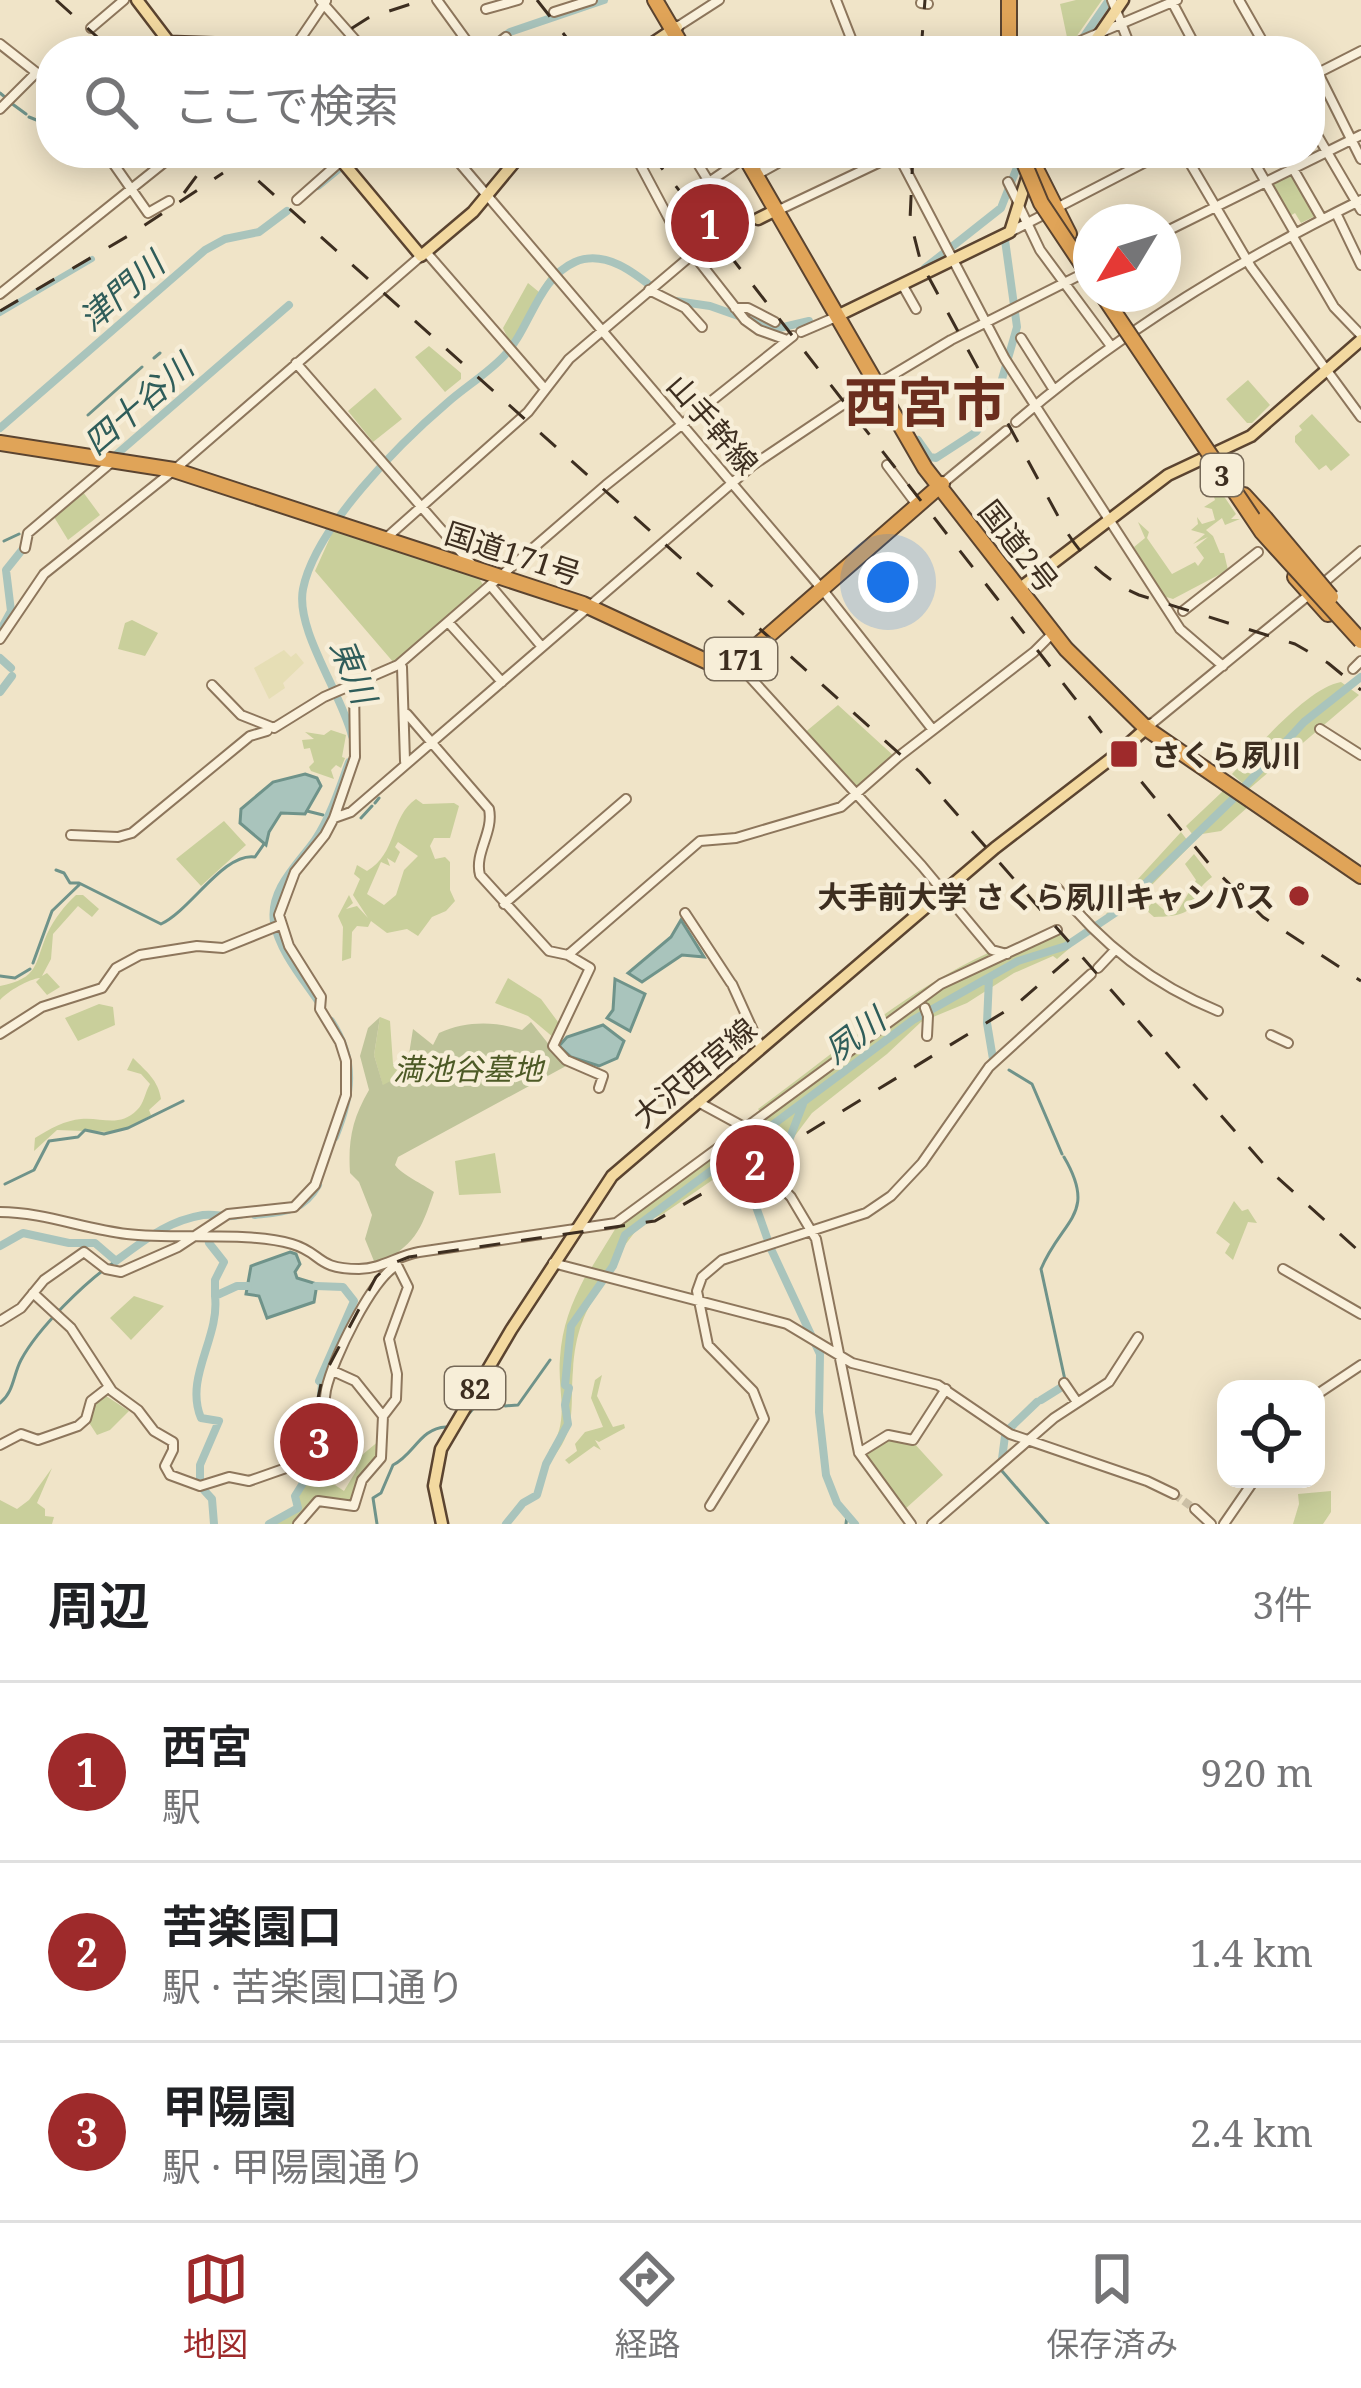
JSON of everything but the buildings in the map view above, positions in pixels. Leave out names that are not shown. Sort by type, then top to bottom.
[{"type":"highway","points":[[658,0],[680,36]]},
{"type":"highway","points":[[1004,36],[1005,0]]},
{"type":"highway","name":"国道2号","points":[[754,168],[940,486],[1090,676],[1149,727],[1361,873]]},
{"type":"highway","name":"国道2号","points":[[757,168],[779,209]]},
{"type":"highway","points":[[1027,168],[1027,178],[1073,247]]},
{"type":"highway","points":[[1032,168],[1050,212]]},
{"type":"highway","points":[[1032,168],[1073,245]]},
{"type":"highway","points":[[1116,312],[1267,545],[1361,639]]},
{"type":"highway","name":"3","points":[[1116,312],[1265,530],[1361,639]]},
{"type":"highway","name":"国道171号","points":[[0,442],[174,470],[476,569],[495,581],[715,668],[737,663]]},
{"type":"highway","points":[[1211,454],[1314,591]]},
{"type":"highway","name":"171","points":[[737,663],[940,486]]},
{"type":"highway","points":[[1244,495],[1361,639]]},
{"type":"highway","points":[[1245,515],[1260,547],[1361,639]]},
{"type":"main road","points":[[137,0],[164,36]]},
{"type":"main road","points":[[1097,36],[1118,9]]},
{"type":"main road","points":[[663,36],[675,28]]},
{"type":"main road","points":[[350,168],[423,254],[488,195],[510,168]]},
{"type":"main road","points":[[837,312],[903,286],[949,255],[1010,232],[1027,178]]},
{"type":"main road","points":[[758,220],[779,209]]},
{"type":"main road","points":[[1020,588],[1168,475],[1254,434],[1356,340]]},
{"type":"main road","name":"大沢西宮線","points":[[442,1524],[434,1476],[443,1445],[553,1263],[613,1176],[944,892],[1149,727]]},
{"type":"street","points":[[91,28],[124,0]]},
{"type":"street","points":[[437,0],[463,36]]},
{"type":"street","points":[[486,9],[518,0]]},
{"type":"street","points":[[554,12],[592,0]]},
{"type":"street","points":[[675,28],[719,0]]},
{"type":"street","points":[[836,0],[850,36]]},
{"type":"street","points":[[1239,0],[1259,36]]},
{"type":"street","points":[[301,36],[323,1],[352,36]]},
{"type":"street","points":[[1118,9],[1174,1],[1191,36]]},
{"type":"street","points":[[1092,36],[1100,32]]},
{"type":"street","points":[[0,44],[35,74],[0,109]]},
{"type":"street","points":[[1325,69],[1361,51]]},
{"type":"street","points":[[1325,92],[1356,138],[1361,159]]},
{"type":"street","points":[[1327,152],[1356,138]]},
{"type":"street","points":[[1016,422],[1111,346],[1293,234],[1359,204],[1325,149]]},
{"type":"street","points":[[116,168],[150,214],[169,201]]},
{"type":"street","points":[[0,294],[156,168]]},
{"type":"street","points":[[297,200],[332,168]]},
{"type":"street","name":"山手幹線","points":[[466,168],[822,589],[933,730]]},
{"type":"street","points":[[642,168],[674,229],[740,314],[793,336]]},
{"type":"street","points":[[700,168],[709,182],[728,168]]},
{"type":"street","points":[[760,172],[768,168]]},
{"type":"street","points":[[779,209],[865,168]]},
{"type":"street","points":[[905,168],[1006,361],[1180,629],[1223,666]]},
{"type":"street","points":[[1010,232],[1134,168]]},
{"type":"street","points":[[1192,168],[1248,262],[1361,417]]},
{"type":"street","points":[[1258,168],[1356,340]]},
{"type":"street","points":[[1181,224],[1293,169],[1322,220]]},
{"type":"street","points":[[1008,183],[1064,283],[1111,346]]},
{"type":"street","points":[[1336,213],[1361,266]]},
{"type":"street","points":[[0,640],[44,574],[174,470],[423,254],[545,389]]},
{"type":"street","points":[[385,539],[528,412],[569,359],[693,254]]},
{"type":"street","points":[[334,818],[351,812],[732,483],[879,383],[1073,280]]},
{"type":"street","points":[[903,286],[916,309]]},
{"type":"street","points":[[652,289],[685,308],[702,327]]},
{"type":"street","points":[[740,314],[748,308],[775,322]]},
{"type":"street","points":[[212,685],[242,716],[269,728],[398,665],[682,424],[793,336],[837,312]]},
{"type":"street","points":[[1021,338],[1054,389]]},
{"type":"street","points":[[296,363],[476,569]]},
{"type":"street","points":[[940,486],[1006,431]]},
{"type":"street","points":[[25,548],[28,533],[112,460]]},
{"type":"street","points":[[887,466],[917,505]]},
{"type":"street","points":[[1184,611],[1260,547]]},
{"type":"street","points":[[1149,727],[1361,550]]},
{"type":"street","points":[[495,581],[542,647]]},
{"type":"street","points":[[448,622],[502,682]]},
{"type":"street","points":[[568,955],[700,841],[774,829],[839,808],[1054,631]]},
{"type":"street","points":[[737,663],[994,953],[1009,954]]},
{"type":"street","points":[[398,665],[402,667],[405,762]]},
{"type":"street","points":[[0,1321],[17,1311],[44,1280],[84,1252],[105,1268],[121,1272],[199,1237],[222,1218],[241,1211],[294,1207],[316,1182],[343,1106],[347,1074],[342,1047],[277,926],[292,877],[334,818],[357,752],[354,684]]},
{"type":"street","points":[[407,713],[489,809],[490,824],[478,868],[549,951],[568,955],[590,972],[553,1046],[566,1060],[603,1076],[599,1088]]},
{"type":"street","points":[[1321,729],[1361,755]]},
{"type":"street","points":[[71,836],[132,833],[250,736],[267,730]]},
{"type":"street","points":[[505,904],[626,799]]},
{"type":"street","points":[[1057,888],[1115,950],[1151,976],[1218,1011]]},
{"type":"street","points":[[685,913],[731,984],[761,1048]]},
{"type":"street","points":[[0,1034],[42,1007],[102,988],[116,968],[140,956],[197,946],[219,949],[277,926]]},
{"type":"street","points":[[0,1213],[151,1235],[289,1243],[331,1268],[375,1268],[419,1252],[616,1223],[941,984],[1057,930]]},
{"type":"street","points":[[710,1506],[764,1419],[752,1390],[707,1345],[699,1283],[712,1266],[866,1213],[895,1193],[996,1060],[1115,950]]},
{"type":"street","points":[[926,1012],[926,1036]]},
{"type":"street","points":[[1270,1035],[1288,1042]]},
{"type":"street","points":[[697,1101],[744,1127]]},
{"type":"street","points":[[724,1148],[754,1179],[765,1171],[790,1197],[812,1231],[859,1453],[911,1524]]},
{"type":"street","points":[[33,1293],[71,1328],[109,1387],[172,1442],[165,1466],[170,1475],[200,1486],[229,1477],[256,1479],[323,1456],[330,1448],[325,1402],[333,1371],[377,1283],[393,1263]]},
{"type":"street","points":[[383,1416],[396,1402],[397,1374],[389,1339],[408,1289],[407,1279],[393,1263]]},
{"type":"street","points":[[553,1263],[769,1318],[863,1367],[946,1389],[994,1426],[1174,1494]]},
{"type":"street","points":[[1282,1269],[1358,1312]]},
{"type":"street","points":[[932,1524],[1028,1440],[1115,1378],[1138,1337]]},
{"type":"street","points":[[1325,1389],[1361,1365]]},
{"type":"street","points":[[298,1524],[318,1501],[354,1506],[359,1484],[382,1454],[383,1416],[355,1381],[333,1371]]},
{"type":"street","points":[[1064,1383],[1077,1402]]},
{"type":"street","points":[[0,1445],[21,1433],[38,1440],[78,1426],[86,1419],[91,1401],[109,1387]]},
{"type":"street","points":[[859,1453],[888,1435],[913,1440],[946,1389]]},
{"type":"street","points":[[1224,1524],[1249,1488]]},
{"type":"street","points":[[1195,1509],[1211,1524]]},
{"type":"shaded area","points":[[284,650],[291,657],[296,653],[304,663],[283,683],[285,688],[269,699],[254,668]]},
{"type":"green space","points":[[1102,0],[1077,36],[1067,36],[1060,4]]},
{"type":"green space","points":[[1293,172],[1317,215],[1301,223],[1295,213],[1288,217],[1270,184]]},
{"type":"green space","points":[[549,276],[511,345],[503,328],[528,283],[539,292]]},
{"type":"green space","points":[[429,346],[461,373],[461,379],[445,392],[415,357]]},
{"type":"green space","points":[[1248,380],[1270,405],[1252,423],[1226,399]]},
{"type":"green space","points":[[375,388],[402,419],[373,442],[348,411]]},
{"type":"green space","points":[[1312,414],[1350,455],[1331,471],[1326,465],[1319,470],[1295,442],[1302,430],[1299,426]]},
{"type":"green space","points":[[1219,489],[1236,514],[1231,519],[1240,519],[1225,525],[1222,518],[1206,530],[1224,553],[1228,570],[1173,599],[1163,596],[1134,547],[1145,538],[1138,522],[1149,532],[1147,538],[1172,574],[1195,562],[1198,566],[1204,558],[1196,547],[1208,537],[1193,544],[1205,534],[1191,530],[1198,524],[1197,517],[1202,524],[1215,520],[1212,509],[1204,507],[1215,500],[1212,491]]},
{"type":"green space","points":[[83,492],[100,515],[68,540],[54,517]]},
{"type":"green space","points":[[333,531],[477,574],[484,587],[394,663],[315,571]]},
{"type":"green space","points":[[132,620],[158,633],[145,656],[118,649],[125,623]]},
{"type":"green space","points":[[1341,682],[1359,695],[1249,789],[1232,774],[1298,707]]},
{"type":"green space","points":[[838,705],[895,757],[858,790],[803,734]]},
{"type":"green space","points":[[331,730],[346,735],[341,768],[336,765],[331,770],[334,779],[311,771],[310,748],[304,749],[302,740],[314,739],[305,732],[324,735]]},
{"type":"green space","points":[[1223,791],[1249,806],[1221,831],[1196,839],[1186,826]]},
{"type":"green space","points":[[416,799],[423,804],[459,806],[450,838],[434,838],[430,846],[435,859],[445,857],[450,862],[455,901],[432,917],[418,936],[407,929],[387,933],[371,921],[368,927],[357,926],[352,932],[351,958],[342,961],[343,927],[338,916],[349,895],[353,903],[346,909],[357,906],[368,918],[353,895],[360,879],[354,874],[357,865],[367,871],[377,864]],"holes":[[[398,842],[418,856],[404,870],[396,895],[384,905],[367,894],[381,862],[390,866],[387,858],[395,863]]]},
{"type":"green space","points":[[224,821],[246,845],[201,886],[176,859]]},
{"type":"green space","points":[[1181,832],[1191,845],[1111,920],[1106,914]]},
{"type":"green space","points":[[1194,854],[1212,877],[1188,910],[1154,917],[1146,910],[1149,897],[1164,910],[1178,911],[1196,880],[1185,864]]},
{"type":"green space","points":[[76,895],[83,895],[99,909],[92,917],[78,906],[53,934],[51,959],[42,976],[47,973],[60,987],[47,995],[36,982],[40,978],[35,979],[0,1000],[0,986],[22,979],[33,969],[53,923]]},
{"type":"green space","points":[[1057,931],[1071,947],[1057,959],[1053,956],[1014,973],[967,1003],[921,1022],[812,1113],[794,1137],[746,1157],[641,1224],[603,1274],[590,1270],[617,1226],[763,1115],[758,1109],[870,1025],[957,968],[988,953],[1004,959]]},
{"type":"green space","points":[[508,978],[541,999],[561,1026],[554,1038],[528,1016],[495,1003]]},
{"type":"green space","points":[[99,1004],[113,1007],[115,1025],[78,1041],[65,1018]]},
{"type":"green space","points":[[380,1017],[390,1021],[393,1064],[407,1066],[406,1074],[383,1086],[374,1055]]},
{"type":"green space","name":"満池谷墓地","points":[[380,1017],[374,1055],[383,1085],[406,1073],[413,1029],[433,1045],[439,1033],[459,1026],[491,1024],[522,1030],[531,1022],[566,1066],[398,1157],[398,1169],[434,1192],[414,1236],[376,1266],[365,1239],[372,1215],[359,1182],[350,1173],[350,1161],[355,1121],[369,1090],[360,1056],[368,1028]]},
{"type":"green space","points":[[133,1058],[160,1092],[161,1099],[149,1110],[151,1115],[110,1132],[57,1130],[34,1151],[35,1138],[64,1123],[117,1120],[137,1110],[150,1084],[141,1074],[127,1070]]},
{"type":"green space","points":[[495,1153],[501,1193],[459,1195],[455,1161]]},
{"type":"green space","points":[[1234,1201],[1242,1211],[1248,1209],[1257,1223],[1248,1222],[1233,1260],[1225,1253],[1230,1244],[1216,1233]]},
{"type":"green space","points":[[585,1277],[606,1282],[586,1312],[579,1334],[570,1425],[555,1455],[549,1450],[560,1428],[563,1336]]},
{"type":"green space","points":[[134,1296],[164,1306],[131,1340],[110,1318]]},
{"type":"green space","points":[[602,1375],[597,1396],[613,1427],[624,1424],[625,1428],[595,1440],[601,1450],[594,1446],[569,1464],[565,1460],[577,1451],[575,1444],[585,1432],[603,1427],[591,1398],[595,1380]]},
{"type":"green space","points":[[103,1394],[129,1411],[110,1430],[97,1435],[88,1421],[90,1405]]},
{"type":"green space","points":[[889,1437],[913,1442],[943,1475],[904,1510],[862,1452]]},
{"type":"green space","points":[[380,1440],[377,1456],[352,1503],[326,1499],[295,1524],[276,1524],[297,1505],[293,1496],[303,1480],[330,1469],[332,1483],[344,1491],[356,1471],[356,1460]]},
{"type":"green space","points":[[52,1468],[37,1503],[45,1509],[45,1516],[54,1517],[52,1524],[0,1524],[0,1500],[17,1509]]},
{"type":"green space","points":[[1331,1491],[1331,1512],[1323,1524],[1293,1524],[1298,1494]]},
{"type":"water","points":[[305,774],[317,778],[321,786],[305,814],[281,813],[266,845],[240,823],[241,809],[273,782]]},
{"type":"water","points":[[681,920],[704,957],[682,955],[642,982],[628,973],[671,937]]},
{"type":"water","points":[[615,979],[645,994],[630,1031],[607,1018],[613,1010]]},
{"type":"water","points":[[603,1025],[624,1041],[617,1058],[599,1066],[571,1057],[559,1046],[567,1037]]},
{"type":"water","points":[[290,1252],[300,1264],[297,1278],[317,1284],[314,1302],[267,1318],[259,1296],[246,1294],[251,1266]]},
{"type":"waterway","name":"津門川","points":[[504,36],[604,0]]},
{"type":"waterway","name":"東川","points":[[1084,36],[1109,0]]},
{"type":"waterway","points":[[0,93],[6,98]]},
{"type":"waterway","points":[[11,103],[26,114]]},
{"type":"waterway","points":[[29,117],[36,120]]},
{"type":"waterway","name":"津門川","points":[[318,186],[340,168]]},
{"type":"waterway","name":"東川","points":[[925,268],[1001,208],[1016,170]]},
{"type":"waterway","name":"津門川","points":[[0,428],[205,250],[225,239],[259,232],[287,211]]},
{"type":"waterway","points":[[918,440],[936,458],[976,432],[994,407],[1017,327],[1005,240]]},
{"type":"waterway","points":[[0,313],[92,259]]},
{"type":"waterway","name":"東川","points":[[352,736],[312,642],[302,605],[311,565],[341,514],[406,440],[504,356],[562,270],[586,259],[608,261],[657,291]]},
{"type":"waterway","name":"東川","points":[[676,301],[710,306],[775,329],[809,321]]},
{"type":"waterway","name":"四十谷川","points":[[110,460],[289,305]]},
{"type":"waterway","points":[[154,358],[160,353]]},
{"type":"waterway","points":[[88,415],[142,367]]},
{"type":"waterway","points":[[4,541],[19,534]]},
{"type":"waterway","points":[[0,631],[11,611],[6,570],[22,550]]},
{"type":"waterway","points":[[0,658],[11,668]]},
{"type":"waterway","points":[[0,692],[12,676]]},
{"type":"waterway","name":"夙川","points":[[506,1524],[523,1503],[537,1495],[546,1464],[568,1424],[569,1388],[565,1385],[571,1326],[613,1266],[625,1235],[913,1020],[1018,961],[1066,946],[1115,913],[1233,799],[1304,722],[1361,677]]},
{"type":"waterway","name":"東川","points":[[320,1004],[281,944],[274,910],[287,877],[325,822],[349,762]]},
{"type":"waterway","points":[[375,803],[379,798]]},
{"type":"waterway","points":[[361,818],[372,806]]},
{"type":"waterway","points":[[307,811],[323,815]]},
{"type":"waterway","points":[[56,870],[70,883],[79,883],[161,924],[231,863],[255,857],[264,844]]},
{"type":"waterway","points":[[33,963],[52,911],[79,885]]},
{"type":"waterway","points":[[0,976],[15,978],[30,969]]},
{"type":"waterway","points":[[989,978],[987,1023],[993,1059]]},
{"type":"waterway","name":"東川","points":[[331,1021],[345,1050],[349,1078],[335,1137]]},
{"type":"waterway","points":[[1009,1070],[1032,1084],[1062,1154]]},
{"type":"waterway","points":[[5,1184],[34,1170],[49,1141],[78,1137],[85,1130],[104,1134],[128,1128],[183,1101]]},
{"type":"waterway","points":[[786,1148],[803,1104]]},
{"type":"waterway","points":[[1064,1157],[1074,1176],[1077,1205],[1041,1269],[1065,1380]]},
{"type":"waterway","name":"東川","points":[[255,1215],[299,1206],[318,1185]]},
{"type":"waterway","points":[[754,1201],[820,1354],[819,1412],[826,1475],[837,1503],[855,1524]]},
{"type":"waterway","name":"東川","points":[[0,1246],[23,1233],[95,1243],[116,1261],[178,1222],[203,1215],[240,1215]]},
{"type":"waterway","points":[[209,1243],[224,1262],[215,1280],[215,1296],[248,1286]]},
{"type":"waterway","points":[[0,1403],[39,1334],[77,1293],[116,1261]]},
{"type":"waterway","points":[[316,1286],[343,1287],[354,1301],[319,1381],[319,1417],[326,1445]]},
{"type":"waterway","points":[[200,1484],[200,1465],[219,1421],[201,1418],[197,1403],[215,1296]]},
{"type":"waterway","points":[[466,1417],[485,1395],[492,1394],[505,1406],[518,1405],[550,1360]]},
{"type":"waterway","points":[[1041,1400],[1065,1385]]},
{"type":"waterway","points":[[1009,1429],[1037,1402]]},
{"type":"waterway","points":[[377,1524],[373,1498],[381,1493],[393,1465],[423,1437],[446,1427]]},
{"type":"waterway","points":[[1002,1459],[1005,1436]]},
{"type":"waterway","points":[[269,1524],[298,1508],[295,1496],[305,1480],[330,1470],[333,1458]]},
{"type":"waterway","points":[[1002,1471],[1048,1524]]},
{"type":"waterway","points":[[202,1488],[212,1499],[214,1524]]},
{"type":"waterway","points":[[846,1524],[847,1516]]},
{"type":"tunnel","points":[[1174,1494],[1195,1509]]},
{"type":"railway","points":[[56,0],[96,36]]},
{"type":"railway","points":[[340,36],[368,18],[423,0]]},
{"type":"railway","points":[[537,0],[565,36]]},
{"type":"railway","points":[[922,36],[925,0]]},
{"type":"railway","points":[[184,193],[199,168]]},
{"type":"railway","points":[[244,168],[920,772],[1268,1169],[1361,1253]]},
{"type":"railway","points":[[662,168],[1210,865],[1263,917],[1361,981]]},
{"type":"railway","points":[[912,168],[910,220],[921,263],[1080,550],[1106,576],[1139,595],[1295,644],[1361,690]]},
{"type":"railway","points":[[0,311],[133,233],[223,173]]},
{"type":"railway","points":[[771,1155],[1017,1004],[1072,956]]},
{"type":"railway","points":[[322,1446],[316,1408],[322,1379],[376,1277],[389,1265],[409,1257],[655,1221],[786,1145]]},
{"type":"place","name":"西宮","points":[[710,223]]},
{"type":"place","name":"さくら夙川","points":[[1124,754]]},
{"type":"place","name":"大手前大学 さくら夙川キャンパス","points":[[1299,896]]},
{"type":"place","name":"苦楽園口","points":[[755,1164]]},
{"type":"place","name":"甲陽園","points":[[319,1442]]},
{"type":"district","name":"西宮市","points":[[925,401]]}]
